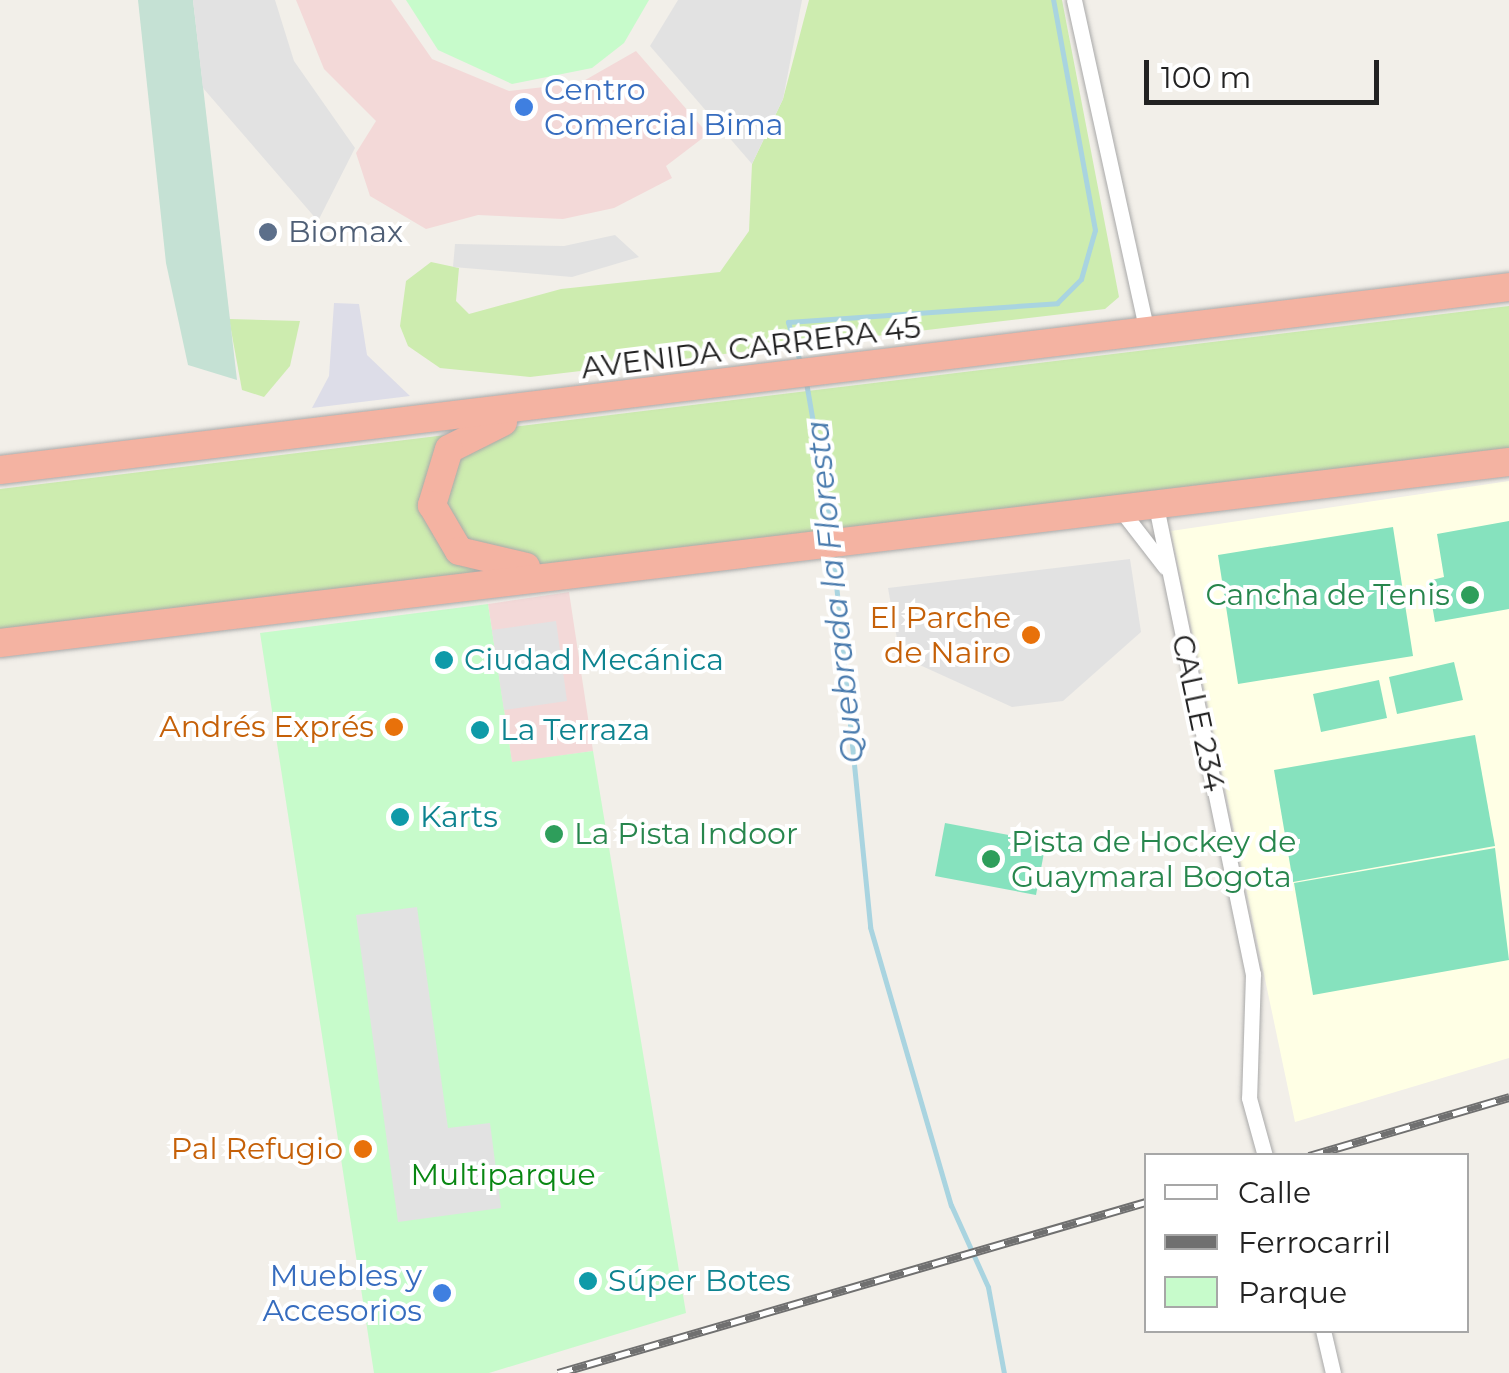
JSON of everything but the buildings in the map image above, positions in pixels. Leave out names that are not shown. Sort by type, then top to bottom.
[{"type":"highway","name":"AVENIDA CARRERA 45","points":[[0,470],[1509,287]]},
{"type":"highway","points":[[627,395],[476,430],[449,449],[431,493],[438,528],[472,559],[633,565]]},
{"type":"highway","points":[[0,643],[1509,462]]},
{"type":"street","points":[[1074,0],[1146,332]]},
{"type":"street","name":"CALLE 234","points":[[1156,506],[1253,974],[1249,1098],[1264,1153]]},
{"type":"street","points":[[1120,510],[1168,570]]},
{"type":"street","points":[[1324,1333],[1333,1373]]},
{"type":"shaded area","points":[[138,0],[193,0],[237,380],[188,365],[166,263]]},
{"type":"shaded area","points":[[193,0],[275,0],[294,61],[355,148],[318,221],[203,88]]},
{"type":"shaded area","name":"Centro Comercial Bima","points":[[296,0],[391,0],[432,59],[509,91],[580,83],[636,51],[708,134],[666,166],[672,178],[614,208],[563,219],[478,215],[426,229],[370,196],[356,153],[376,121],[324,69]]},
{"type":"shaded area","points":[[678,0],[802,0],[783,99],[752,164],[650,46]]},
{"type":"shaded area","points":[[615,235],[639,257],[572,277],[453,267],[455,244],[564,246]]},
{"type":"shaded area","points":[[334,303],[359,304],[367,355],[410,396],[312,408],[329,376]]},
{"type":"shaded area","points":[[1509,481],[1509,1058],[1295,1122],[1171,531]]},
{"type":"shaded area","points":[[1130,559],[1141,632],[1063,701],[1012,707],[900,656],[888,588]]},
{"type":"shaded area","points":[[569,592],[593,751],[512,763],[488,604]]},
{"type":"shaded area","points":[[556,621],[567,701],[504,710],[492,630]]},
{"type":"shaded area","points":[[417,907],[448,1128],[490,1123],[501,1208],[398,1222],[356,915]]},
{"type":"green space","points":[[406,0],[649,0],[624,43],[592,68],[512,84],[438,50]]},
{"type":"green space","points":[[809,0],[1062,0],[1119,297],[1105,309],[530,377],[440,368],[408,346],[400,326],[406,281],[431,262],[459,268],[456,301],[469,314],[561,289],[720,272],[749,231],[752,164],[783,99]]},
{"type":"green space","points":[[1509,306],[1509,454],[0,630],[0,489]]},
{"type":"green space","points":[[229,319],[300,321],[290,366],[264,397],[242,390]]},
{"type":"green space","points":[[1509,521],[1509,609],[1435,622],[1428,581],[1444,577],[1437,534]]},
{"type":"green space","points":[[1393,527],[1413,656],[1238,684],[1218,555]]},
{"type":"green space","name":"Multiparque","points":[[488,604],[512,762],[593,751],[686,1313],[489,1373],[374,1373],[260,633]]},
{"type":"green space","points":[[1454,662],[1463,700],[1397,714],[1389,677]]},
{"type":"green space","points":[[1379,680],[1387,718],[1321,732],[1313,694]]},
{"type":"green space","points":[[1475,735],[1495,846],[1293,882],[1274,770]]},
{"type":"green space","name":"Pista de Hockey de Guaymaral Bogota","points":[[945,823],[1046,842],[1036,895],[935,876]]},
{"type":"green space","points":[[1495,848],[1509,960],[1313,995],[1294,883]]},
{"type":"waterway","name":"Quebrada la Floresta","points":[[800,362],[788,322],[1057,303],[1081,279],[1095,230],[1053,0]]},
{"type":"waterway","name":"Quebrada la Floresta","points":[[806,382],[832,533]]},
{"type":"waterway","name":"Quebrada la Floresta","points":[[833,554],[870,927],[951,1205],[988,1287],[1004,1373]]},
{"type":"railway","points":[[1319,1153],[1509,1097]]},
{"type":"railway","points":[[558,1373],[1144,1203]]},
{"type":"place","name":"Centro Comercial Bima","points":[[524,107]]},
{"type":"place","name":"Biomax","points":[[268,232]]},
{"type":"place","name":"Cancha de Tenis","points":[[1470,595]]},
{"type":"place","name":"El Parche de Nairo","points":[[1031,635]]},
{"type":"place","name":"Ciudad Mecánica","points":[[444,660]]},
{"type":"place","name":"Andrés Exprés","points":[[394,727]]},
{"type":"place","name":"La Terraza","points":[[480,730]]},
{"type":"place","name":"Karts","points":[[400,817]]},
{"type":"place","name":"La Pista Indoor","points":[[554,834]]},
{"type":"place","name":"Pista de Hockey de Guaymaral Bogota","points":[[991,859]]},
{"type":"place","name":"Pal Refugio","points":[[363,1149]]},
{"type":"place","name":"Súper Botes","points":[[588,1281]]},
{"type":"place","name":"Muebles y Accesorios","points":[[442,1293]]}]
